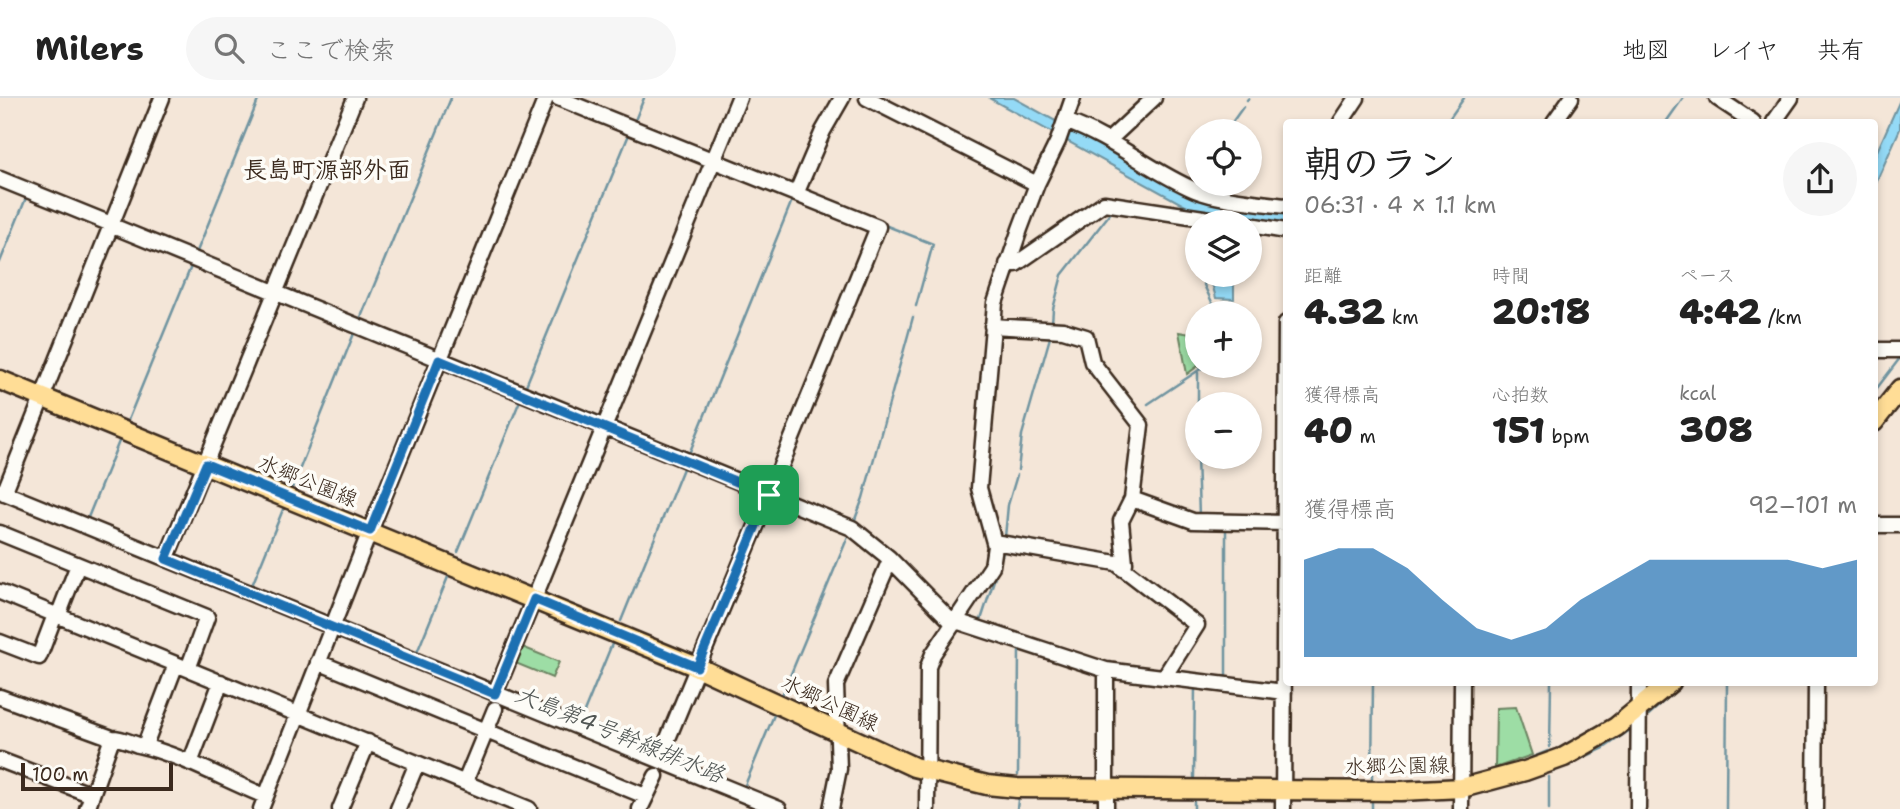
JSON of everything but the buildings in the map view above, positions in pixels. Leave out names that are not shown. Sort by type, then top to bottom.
[{"type":"main road","name":"水郷公園線","points":[[0,380],[697,667],[927,772],[988,785],[1017,788],[1401,791],[1462,788],[1564,757],[1616,727],[1666,686]]},
{"type":"main road","points":[[1878,417],[1900,389]]},
{"type":"street","points":[[162,98],[43,397],[2,492],[166,559],[330,631],[495,694],[779,809]]},
{"type":"street","points":[[166,559],[355,98]]},
{"type":"street","points":[[0,697],[112,738],[145,745],[190,762],[263,803],[546,98]]},
{"type":"street","points":[[558,98],[877,227],[659,760]]},
{"type":"street","points":[[495,694],[739,98]]},
{"type":"street","points":[[796,194],[823,131],[842,98]]},
{"type":"street","points":[[867,98],[1037,184]]},
{"type":"street","points":[[927,809],[928,667],[933,654],[992,566],[993,542],[979,488],[995,303],[1037,184],[1058,141],[1073,98]]},
{"type":"street","points":[[1108,141],[1154,98]]},
{"type":"street","points":[[1343,119],[1357,98]]},
{"type":"street","points":[[1556,119],[1571,98]]},
{"type":"street","points":[[1717,98],[1748,119]]},
{"type":"street","points":[[1776,119],[1791,98]]},
{"type":"street","points":[[1065,122],[1090,130],[1201,193],[1283,206]]},
{"type":"street","points":[[0,179],[852,528],[955,622],[1107,670],[1284,692]]},
{"type":"street","points":[[1007,264],[1016,264],[1104,203],[1185,215]]},
{"type":"street","points":[[1262,227],[1283,230]]},
{"type":"street","points":[[992,326],[1063,330],[1086,337],[1092,362],[1141,425],[1132,499],[1121,521],[1125,563],[1123,569]]},
{"type":"street","points":[[1878,350],[1900,350]]},
{"type":"street","points":[[1132,499],[1193,521],[1283,523]]},
{"type":"street","points":[[1878,525],[1900,525]]},
{"type":"street","points":[[0,533],[207,617],[145,745]]},
{"type":"street","points":[[993,542],[1116,564],[1197,625],[1164,677]]},
{"type":"street","points":[[831,809],[839,769],[836,685],[890,560]]},
{"type":"street","points":[[0,642],[39,657],[78,565]]},
{"type":"street","points":[[0,592],[529,809]]},
{"type":"street","points":[[318,662],[486,731],[643,802],[656,776]]},
{"type":"street","points":[[1106,809],[1107,670]]},
{"type":"street","points":[[190,762],[221,682]]},
{"type":"street","points":[[1283,809],[1284,686]]},
{"type":"street","points":[[1461,809],[1462,686]]},
{"type":"street","points":[[1638,809],[1639,686]]},
{"type":"street","points":[[1815,809],[1816,686]]},
{"type":"street","points":[[465,782],[495,709]]},
{"type":"street","points":[[0,760],[89,802],[112,738]]},
{"type":"street","points":[[340,809],[368,743]]},
{"type":"street","points":[[398,809],[417,762]]},
{"type":"green space","points":[[1179,332],[1185,333],[1185,364]]},
{"type":"green space","points":[[520,646],[559,662],[552,678],[513,662]]},
{"type":"green space","points":[[1516,707],[1532,755],[1495,768],[1496,708]]},
{"type":"water","points":[[989,98],[1014,98],[1185,192],[1185,196],[1283,212],[1283,224],[1262,220],[1262,210],[1189,208]]},
{"type":"water","points":[[1900,100],[1900,129],[1878,178],[1878,149]]},
{"type":"water","points":[[1213,287],[1234,287],[1234,299],[1216,298]]},
{"type":"waterway","points":[[196,254],[259,98]]},
{"type":"waterway","points":[[359,322],[451,98]]},
{"type":"waterway","points":[[634,123],[644,98]]},
{"type":"waterway","points":[[1449,119],[1464,98]]},
{"type":"waterway","points":[[1668,119],[1683,98]]},
{"type":"waterway","points":[[1234,119],[1243,107]]},
{"type":"waterway","points":[[525,388],[630,132]]},
{"type":"waterway","points":[[0,262],[26,198]]},
{"type":"waterway","points":[[689,454],[793,198]]},
{"type":"waterway","points":[[1052,323],[1062,275],[1112,211]]},
{"type":"waterway","points":[[882,224],[933,244],[916,306]]},
{"type":"waterway","points":[[128,420],[192,264]]},
{"type":"waterway","points":[[1205,287],[1211,301]]},
{"type":"waterway","points":[[854,522],[913,317]]},
{"type":"waterway","points":[[292,488],[355,331]]},
{"type":"waterway","points":[[1018,470],[1022,435],[1051,334]]},
{"type":"waterway","points":[[1878,387],[1900,358]]},
{"type":"waterway","points":[[1148,404],[1187,378]]},
{"type":"waterway","points":[[1198,378],[1198,392]]},
{"type":"waterway","points":[[458,552],[521,398]]},
{"type":"waterway","points":[[87,520],[120,439]]},
{"type":"waterway","points":[[621,621],[684,466]]},
{"type":"waterway","points":[[1197,469],[1199,516]]},
{"type":"waterway","points":[[1005,537],[1008,505],[1017,475]]},
{"type":"waterway","points":[[251,588],[284,507]]},
{"type":"waterway","points":[[1226,528],[1226,679]]},
{"type":"waterway","points":[[783,693],[849,534],[851,535]]},
{"type":"waterway","name":"大島第4号幹線排水路","points":[[91,536],[325,631]]},
{"type":"waterway","points":[[999,564],[1004,550]]},
{"type":"waterway","points":[[416,655],[448,577]]},
{"type":"waterway","points":[[980,623],[995,577]]},
{"type":"waterway","name":"大島第4号幹線排水路","points":[[334,635],[403,663]]},
{"type":"waterway","points":[[580,722],[612,644]]},
{"type":"waterway","points":[[1018,775],[1019,649]]},
{"type":"waterway","points":[[1194,777],[1195,686]]},
{"type":"waterway","points":[[1372,779],[1373,686]]},
{"type":"waterway","points":[[1550,747],[1551,686]]},
{"type":"waterway","points":[[1645,690],[1650,686]]},
{"type":"waterway","points":[[1726,809],[1727,686]]},
{"type":"waterway","points":[[1643,720],[1672,694]]},
{"type":"waterway","points":[[743,790],[774,715]]},
{"type":"waterway","points":[[1552,772],[1604,748],[1633,728]]},
{"type":"waterway","points":[[1531,758],[1548,751]]},
{"type":"waterway","points":[[1549,777],[1549,809]]},
{"type":"waterway","points":[[1017,809],[1018,800]]},
{"type":"waterway","points":[[1194,802],[1194,809]]},
{"type":"waterway","points":[[1372,803],[1372,809]]},
{"type":"district","name":"長島町源部外面","points":[[327,170]]},
{"type":"route","points":[[439,360],[769,495],[697,667],[534,599],[495,694],[166,559],[206,464],[370,531],[439,360]]}]
